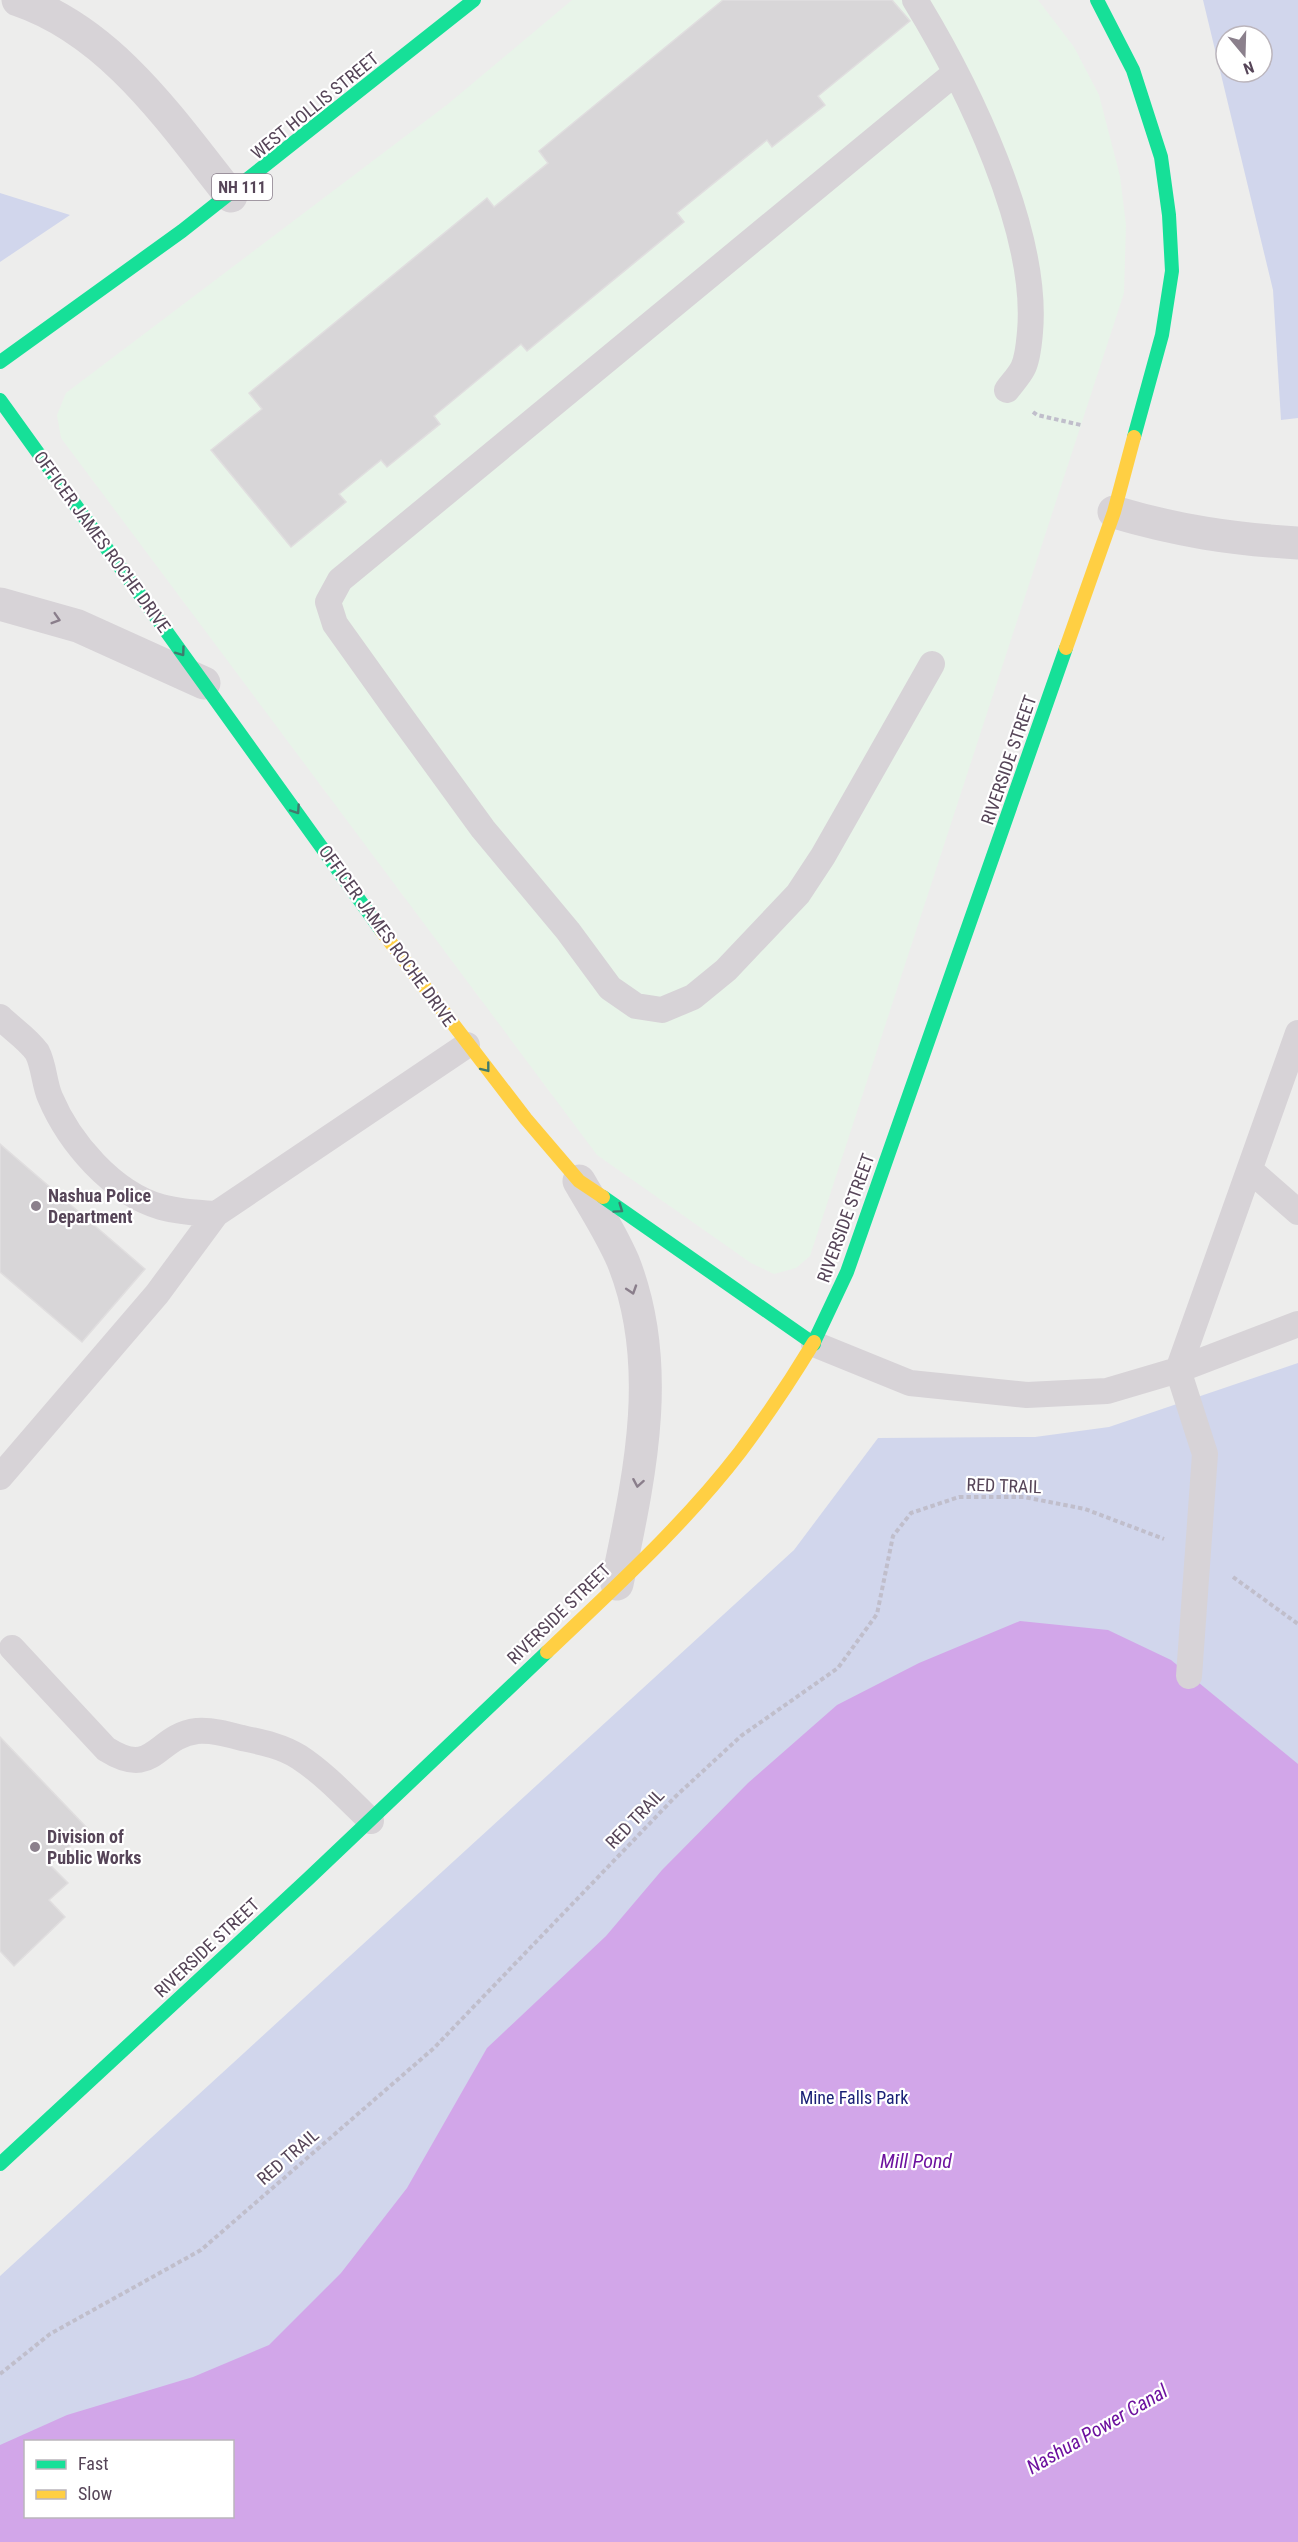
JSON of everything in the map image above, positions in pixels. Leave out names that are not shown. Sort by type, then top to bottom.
[{"type":"street","points":[[18,0],[71,27],[110,55],[153,98],[231,196]]},
{"type":"street","name":"WEST HOLLIS STREET","points":[[0,362],[130,272],[231,196],[474,0]]},
{"type":"street","name":"RIVERSIDE STREET","points":[[0,2164],[371,1821],[617,1584],[710,1488],[762,1425],[814,1344],[847,1272],[1114,512],[1162,335],[1172,271],[1166,186],[1154,130],[1133,70],[1097,0]]},
{"type":"street","name":"OFFICER JAMES ROCHE DRIVE","points":[[0,400],[260,759],[356,898],[467,1045],[579,1181],[623,1261],[636,1301],[644,1342],[646,1393],[643,1452],[617,1584]]},
{"type":"street","points":[[1114,512],[1192,533],[1230,539],[1298,543]]},
{"type":"street","name":"OFFICER JAMES ROCHE DRIVE","points":[[0,604],[78,626],[204,683]]},
{"type":"street","name":"OFFICER JAMES ROCHE DRIVE","points":[[579,1181],[814,1344]]},
{"type":"lane","points":[[915,0],[955,73],[999,172],[1028,272],[1031,314],[1028,346],[1024,367],[1007,390]]},
{"type":"lane","points":[[932,664],[823,856],[798,894],[726,970],[693,997],[662,1010],[636,1006],[610,988],[568,931],[483,829],[335,624],[328,602],[340,580],[955,73]]},
{"type":"lane","points":[[0,1017],[37,1053],[50,1096],[62,1121],[83,1150],[108,1176],[135,1196],[160,1207],[216,1214]]},
{"type":"lane","points":[[1189,1676],[1205,1454],[1178,1370],[1298,1033]]},
{"type":"lane","points":[[0,1477],[157,1294],[216,1214],[467,1045]]},
{"type":"lane","points":[[1250,1170],[1298,1212]]},
{"type":"lane","points":[[814,1344],[910,1383],[1027,1395],[1107,1391],[1178,1370],[1298,1324]]},
{"type":"lane","points":[[12,1648],[106,1749],[122,1760],[139,1762],[178,1737],[195,1732],[213,1731],[266,1744],[298,1756],[371,1821]]},
{"type":"path","points":[[1007,390],[1037,415],[1081,425]]},
{"type":"path","name":"RED TRAIL","points":[[0,2374],[50,2334],[201,2250],[434,2048],[676,1796],[741,1736],[838,1668],[877,1614],[893,1536],[911,1513],[959,1497],[1024,1497],[1085,1509],[1197,1551],[1298,1624]]},
{"type":"shaded area","points":[[572,0],[1038,0],[1074,47],[1099,95],[1120,176],[1126,225],[1124,293],[810,1256],[796,1268],[774,1274],[751,1263],[597,1155],[61,438],[57,415],[66,393],[448,104]]},
{"type":"green space","points":[[1203,0],[1298,0],[1298,418],[1281,420],[1273,290],[1223,84],[1274,84],[1274,24],[1214,24],[1214,46]]},
{"type":"green space","points":[[0,193],[70,215],[0,262]]},
{"type":"green space","name":"Mill Pond","points":[[1298,1363],[1298,2542],[0,2542],[0,2276],[794,1550],[878,1438],[1035,1437],[1109,1427]]},
{"type":"water","name":"Mill Pond","points":[[1020,1621],[1108,1630],[1171,1660],[1298,1764],[1298,2542],[0,2542],[0,2445],[67,2415],[193,2377],[269,2345],[341,2273],[407,2188],[487,2048],[606,1936],[662,1870],[748,1783],[837,1705],[919,1663]]},
{"type":"building","points":[[723,0],[892,0],[910,21],[818,96],[825,105],[772,147],[767,140],[677,213],[684,222],[527,351],[521,344],[434,416],[440,424],[387,467],[381,460],[339,494],[346,502],[291,547],[211,450],[262,409],[249,393],[487,198],[494,207],[548,163],[539,151]]},
{"type":"building","name":"Nashua Police Department","points":[[0,1144],[145,1269],[82,1342],[0,1272]]},
{"type":"building","name":"Division of Public Works","points":[[0,1737],[88,1829],[50,1865],[68,1883],[49,1900],[65,1917],[14,1966],[0,1951]]},
{"type":"traffic: fast","points":[[0,362],[182,231],[474,0]]},
{"type":"traffic: fast","points":[[1097,0],[1133,70],[1161,157],[1169,215],[1172,271],[1162,335],[1134,437]]},
{"type":"traffic: fast","points":[[0,400],[381,930]]},
{"type":"traffic: fast","points":[[814,1342],[847,1272],[1066,648]]},
{"type":"traffic: fast","points":[[603,1197],[814,1344]]},
{"type":"traffic: fast","points":[[0,2164],[308,1879],[547,1652]]},
{"type":"traffic: slow","points":[[1066,648],[1114,512],[1134,437]]},
{"type":"traffic: slow","points":[[381,930],[526,1119],[579,1181],[603,1197]]},
{"type":"traffic: slow","points":[[547,1652],[648,1555],[696,1505],[740,1452],[788,1384],[814,1342]]},
{"type":"place","name":"Nashua Police Department","points":[[36,1206]]},
{"type":"place","name":"Division of Public Works","points":[[35,1847]]},
{"type":"park label","name":"Mine Falls Park","points":[[854,2098]]},
{"type":"water label","name":"Nashua Power Canal","points":[[1097,2429]]}]
